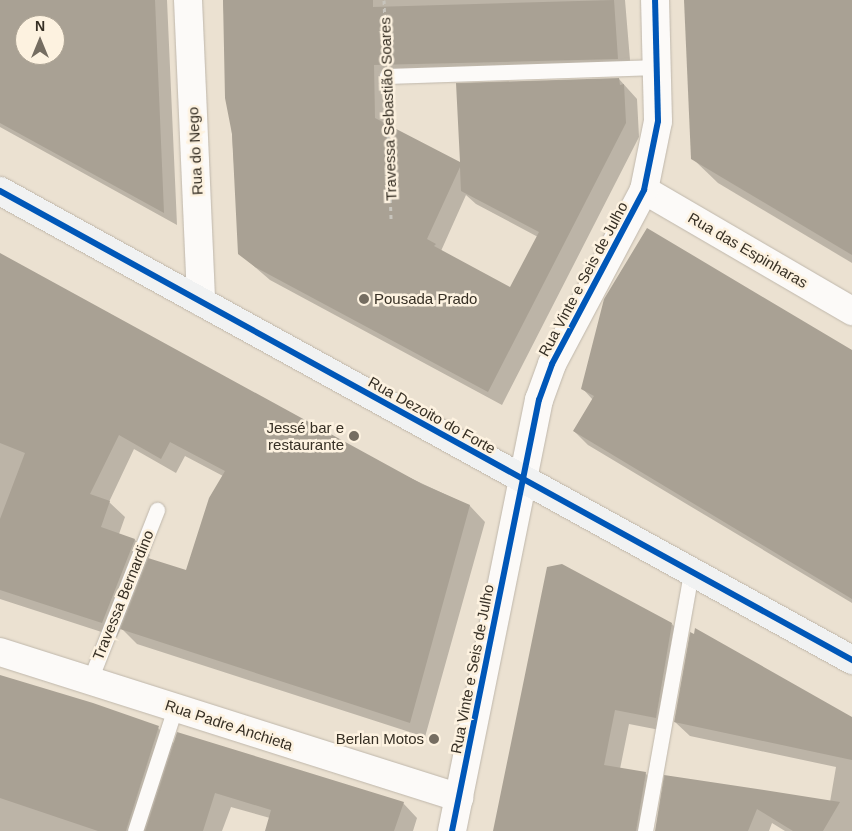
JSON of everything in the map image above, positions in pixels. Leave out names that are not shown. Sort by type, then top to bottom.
[{"type":"main road","name":"Rua Dezoito do Forte","points":[[0,191],[852,660]]},
{"type":"street","name":"Rua do Nego","points":[[188,0],[202,302]]},
{"type":"street","name":"Rua Vinte e Seis de Julho","points":[[452,831],[539,400],[552,364],[644,190],[658,121],[655,0]]},
{"type":"street","name":"Rua das Espinharas","points":[[644,190],[852,311]]},
{"type":"street","name":"Rua Padre Anchieta","points":[[0,652],[459,798]]},
{"type":"lane","points":[[387,76],[658,67]]},
{"type":"lane","name":"Travessa Bernardino","points":[[90,680],[157,510]]},
{"type":"lane","points":[[645,831],[691,572]]},
{"type":"lane","points":[[135,831],[175,708]]},
{"type":"building","points":[[0,0],[155,0],[164,213],[0,123]]},
{"type":"building","points":[[223,0],[373,0],[373,7],[614,0],[618,59],[374,65],[375,118],[460,162],[456,83],[619,78],[620,85],[624,84],[626,123],[488,392],[255,267],[238,254],[232,134],[225,98]],"holes":[[[460,167],[461,191],[539,232],[510,287],[434,246],[436,244],[427,239]]]},
{"type":"building","points":[[684,0],[852,0],[852,255],[691,159]]},
{"type":"building","points":[[647,228],[852,350],[852,599],[573,431],[594,396],[581,389],[604,299]]},
{"type":"building","points":[[0,253],[422,484],[470,505],[410,723],[120,629],[148,558],[186,570],[209,498],[225,471],[170,442],[161,459],[119,435],[90,494],[110,501],[101,527],[135,539],[102,623],[0,590],[0,519],[25,453],[0,443]]},
{"type":"building","points":[[562,564],[672,623],[656,718],[615,710],[604,765],[646,772],[636,831],[493,831],[547,567]]},
{"type":"building","points":[[695,628],[852,717],[852,760],[674,722],[690,632],[694,634]]},
{"type":"building","points":[[0,675],[93,703],[159,726],[126,831],[98,831],[0,798]]},
{"type":"building","points":[[177,732],[404,802],[394,831],[265,831],[271,810],[215,793],[203,831],[145,831]]},
{"type":"building","points":[[664,775],[840,802],[823,831],[793,831],[757,809],[748,831],[655,831]]},
{"type":"cycle path","points":[[452,831],[539,400],[552,364],[644,190],[658,121],[655,0]]},
{"type":"cycle path","points":[[0,191],[852,660]]},
{"type":"place","name":"Pousada Prado","points":[[364,299]]},
{"type":"place","name":"Jessé bar e restaurante","points":[[354,436]]},
{"type":"place","name":"Berlan Motos","points":[[434,739]]}]
